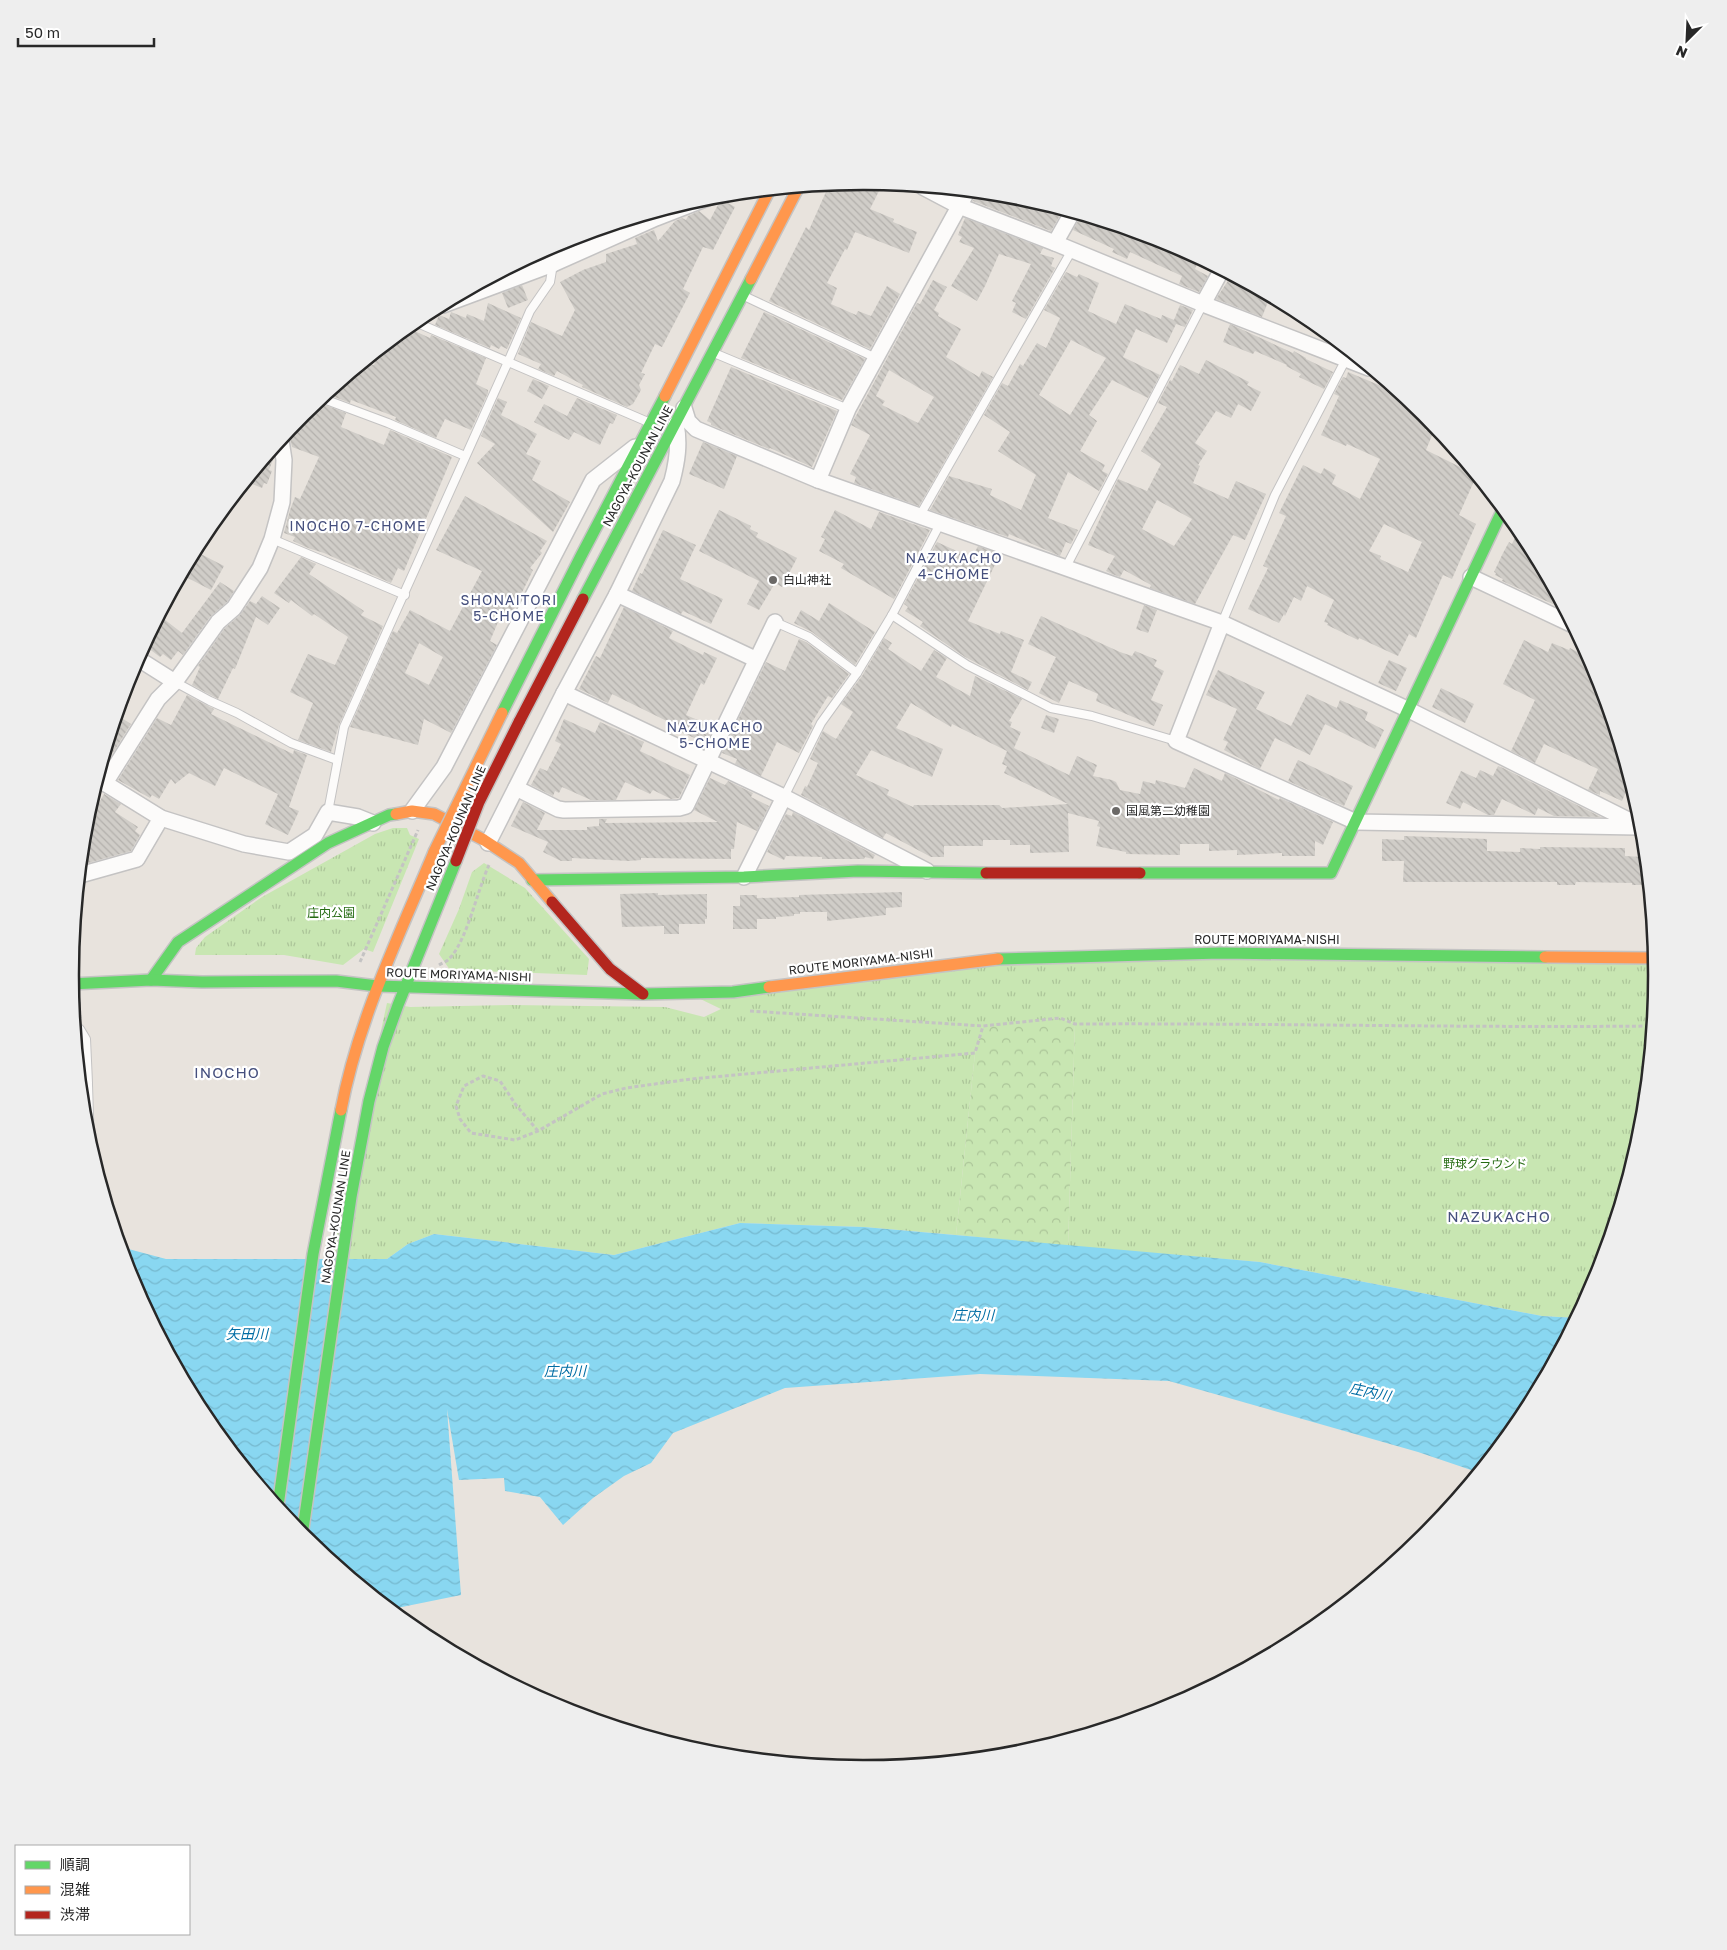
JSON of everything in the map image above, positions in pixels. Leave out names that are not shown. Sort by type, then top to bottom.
[{"type":"main road","name":"NAGOYA-KOUNAN LINE","points":[[304,1524],[351,1197],[370,1101],[398,1005],[479,802],[684,408],[711,352],[795,194]]},
{"type":"main road","name":"NAGOYA-KOUNAN LINE","points":[[279,1498],[314,1254],[344,1093],[360,1032],[376,986],[434,852],[470,776],[766,196]]},
{"type":"main road","points":[[532,880],[744,877],[858,871],[1331,873],[1500,516]]},
{"type":"main road","points":[[151,980],[178,942],[297,862],[328,843],[389,815],[412,811],[434,814],[488,843],[519,863],[610,969],[643,994]]},
{"type":"main road","name":"ROUTE MORIYAMA-NISHI","points":[[79,984],[151,980],[202,982],[336,980],[376,986],[643,994],[733,992],[1011,957],[1221,953],[1648,958]]},
{"type":"street","points":[[936,194],[959,206],[1203,304],[1342,353]]},
{"type":"street","points":[[818,480],[848,409],[964,197]]},
{"type":"street","points":[[1055,243],[1069,218]]},
{"type":"street","points":[[587,241],[648,221]]},
{"type":"street","points":[[1203,304],[1219,275]]},
{"type":"street","points":[[684,408],[688,421],[696,429],[818,480],[1222,622],[1409,710],[1633,823]]},
{"type":"street","points":[[488,843],[564,693],[617,594],[672,481],[677,463],[678,435],[676,423]]},
{"type":"street","points":[[412,811],[444,767],[593,480],[638,446]]},
{"type":"street","points":[[104,777],[158,699],[175,682],[218,622],[234,608],[260,568],[272,539],[282,502],[284,480],[282,448]]},
{"type":"street","points":[[1471,576],[1563,620]]},
{"type":"street","points":[[617,594],[755,659]]},
{"type":"street","points":[[516,788],[558,809],[564,810],[679,808],[686,806],[755,659],[775,622]]},
{"type":"street","points":[[1222,622],[1176,741],[1356,822],[1634,827]]},
{"type":"street","points":[[144,662],[175,682]]},
{"type":"street","points":[[564,693],[784,797],[930,872]]},
{"type":"street","points":[[103,782],[161,818],[244,844],[289,852],[315,835],[328,812],[358,817],[373,823]]},
{"type":"street","points":[[744,877],[784,797]]},
{"type":"street","points":[[85,874],[136,859],[161,818]]},
{"type":"lane","points":[[919,517],[1072,250]]},
{"type":"lane","points":[[328,812],[344,727],[405,595],[530,311],[550,282],[554,254]]},
{"type":"lane","points":[[742,295],[876,358]]},
{"type":"lane","points":[[1066,567],[1203,304]]},
{"type":"lane","points":[[424,326],[650,423]]},
{"type":"lane","points":[[711,352],[848,409]]},
{"type":"lane","points":[[1222,622],[1276,495],[1347,357]]},
{"type":"lane","points":[[329,401],[388,423],[465,456]]},
{"type":"lane","points":[[784,797],[821,723],[857,673],[892,615],[941,522]]},
{"type":"lane","points":[[272,539],[405,595]]},
{"type":"lane","points":[[892,615],[967,665],[1051,708],[1092,716],[1176,741]]},
{"type":"lane","points":[[775,622],[809,637],[857,673]]},
{"type":"lane","points":[[175,682],[210,701],[238,713],[291,743],[337,760]]},
{"type":"lane","points":[[80,1030],[86,1039],[87,1091]]},
{"type":"lane","points":[[86,1080],[88,1085]]},
{"type":"path","points":[[360,962],[419,827]]},
{"type":"path","points":[[439,965],[448,960],[462,941],[480,884],[490,862]]},
{"type":"path","points":[[741,1010],[983,1026],[1060,1018],[1075,1024],[1498,1028],[1647,1026]]},
{"type":"path","points":[[538,1131],[516,1105],[500,1081],[483,1076],[464,1086],[456,1106],[460,1120],[471,1133],[515,1140],[538,1131],[602,1094],[626,1088],[691,1079],[976,1053],[983,1026]]},
{"type":"green space","name":"庄内公園","points":[[393,828],[407,828],[410,835],[419,839],[373,952],[364,949],[343,965],[284,955],[195,955],[196,948],[205,937],[262,897],[375,834]]},
{"type":"green space","points":[[484,863],[525,888],[589,959],[587,975],[450,970],[439,954],[459,909],[472,872]]},
{"type":"green space","name":"野球グラウンド","points":[[1011,957],[1648,958],[1647,1026],[1642,1077],[1633,1128],[1622,1178],[1607,1227],[1589,1275],[1569,1318],[1542,1316],[1260,1262],[1068,1246],[1075,1024],[1060,1018],[983,1027],[975,1053],[956,1235],[864,1227],[740,1223],[614,1255],[434,1234],[408,1244],[387,1259],[331,1259],[387,1003],[410,1007],[511,1005],[665,1007],[704,1017],[721,1009],[688,993]]},
{"type":"green space","points":[[1060,1018],[1075,1024],[1068,1246],[956,1235],[975,1053],[983,1026]]},
{"type":"water","name":"庄内川","points":[[740,1223],[864,1227],[1260,1262],[1542,1316],[1569,1318],[1543,1367],[1516,1411],[1472,1470],[1418,1452],[1169,1381],[980,1374],[785,1388],[673,1433],[651,1463],[624,1476],[593,1498],[563,1525],[540,1497],[505,1491],[504,1478],[459,1480],[447,1409],[461,1595],[400,1607],[346,1565],[309,1530],[273,1492],[241,1453],[211,1411],[184,1367],[160,1322],[128,1249],[166,1259],[387,1259],[408,1244],[434,1234],[614,1255]]},
{"type":"building","points":[[864,190],[879,191],[870,209],[894,219],[893,222],[917,232],[909,253],[855,232],[847,250],[845,249],[827,283],[837,288],[831,304],[856,315],[858,311],[871,316],[887,286],[900,294],[870,349],[769,301],[806,227],[809,230],[826,191]]},
{"type":"building","points":[[974,198],[1017,205],[1060,215],[1051,231],[973,201]]},
{"type":"building","points":[[727,202],[735,207],[713,250],[703,247],[683,289],[690,293],[662,347],[655,344],[641,373],[645,374],[639,385],[641,390],[633,404],[627,407],[582,387],[583,385],[557,371],[554,376],[538,369],[541,364],[518,354],[531,322],[562,336],[575,310],[560,282],[583,270],[606,262],[606,254],[637,244],[635,238],[654,230],[658,241],[675,221],[682,218],[686,220],[688,216],[699,211],[710,220],[719,204]]},
{"type":"building","points":[[965,218],[1043,248],[1040,254],[1054,258],[1051,266],[1055,268],[1026,319],[1012,312],[1016,303],[1012,301],[1031,264],[999,254],[977,301],[951,286],[974,248],[959,242],[962,237],[958,235]]},
{"type":"building","points":[[1078,220],[1116,232],[1197,265],[1195,269],[1208,276],[1199,292],[1179,284],[1182,276],[1130,252],[1127,259],[1112,252],[1114,249],[1073,230]]},
{"type":"building","points":[[1066,272],[1077,277],[1079,274],[1099,283],[1088,311],[1116,324],[1125,304],[1161,319],[1162,315],[1174,320],[1180,305],[1193,310],[1185,327],[1176,324],[1167,343],[1136,329],[1123,357],[1160,375],[1148,398],[1112,380],[1089,415],[1097,421],[1080,451],[1105,465],[1102,471],[1108,474],[1099,491],[1068,472],[1048,518],[1078,530],[1071,544],[1066,542],[1060,556],[1009,534],[1008,537],[930,510],[949,476],[992,489],[990,495],[1021,510],[1036,475],[998,451],[1010,432],[984,415],[1002,383],[1008,386],[1020,364],[1023,366],[1037,343],[1046,348],[1060,318],[1044,310]],"holes":[[[1071,340],[1106,358],[1070,415],[1039,395]]]},
{"type":"building","points":[[933,280],[947,287],[934,310],[939,313],[938,316],[961,329],[946,357],[979,377],[982,371],[993,377],[919,506],[854,483],[856,477],[850,474],[870,435],[851,425],[917,303],[920,304]],"holes":[[[889,370],[934,397],[918,423],[882,405],[885,401],[876,396]]]},
{"type":"building","points":[[1228,280],[1268,303],[1262,317],[1216,299]]},
{"type":"building","points":[[522,285],[528,300],[508,308],[502,293]]},
{"type":"building","points":[[488,303],[521,318],[507,349],[501,346],[499,349],[491,345],[490,348],[435,325],[439,316],[449,319],[451,312],[466,318],[467,314],[484,321]]},
{"type":"building","points":[[764,312],[865,359],[842,400],[741,358]]},
{"type":"building","points":[[1230,324],[1293,353],[1294,351],[1333,372],[1324,389],[1299,377],[1301,374],[1287,365],[1255,351],[1253,354],[1223,342]]},
{"type":"building","points":[[416,331],[430,338],[431,335],[486,358],[476,384],[488,390],[488,393],[471,430],[445,419],[436,438],[395,420],[396,417],[351,400],[350,403],[334,397],[371,364],[374,365],[376,361],[386,352]]},
{"type":"building","points":[[1206,360],[1249,382],[1247,385],[1261,392],[1251,411],[1238,404],[1231,418],[1216,411],[1195,443],[1207,451],[1198,465],[1200,466],[1193,483],[1228,499],[1236,481],[1266,494],[1245,540],[1233,535],[1195,604],[1150,588],[1151,585],[1124,570],[1120,577],[1106,571],[1115,556],[1088,545],[1118,479],[1147,491],[1161,464],[1141,451],[1167,407],[1158,403],[1170,380],[1172,381],[1180,365],[1199,374]],"holes":[[[1157,500],[1192,519],[1174,546],[1142,529]]]},
{"type":"building","points":[[731,367],[837,411],[812,467],[711,425],[707,421]]},
{"type":"building","points":[[1348,372],[1383,387],[1432,435],[1426,450],[1462,468],[1474,482],[1459,515],[1476,524],[1452,579],[1443,575],[1416,638],[1409,634],[1398,656],[1327,625],[1328,623],[1324,622],[1334,600],[1307,586],[1301,601],[1294,597],[1285,616],[1284,614],[1279,623],[1248,609],[1268,568],[1263,566],[1286,516],[1279,513],[1303,465],[1321,474],[1324,468],[1336,475],[1332,484],[1360,499],[1380,459],[1321,435],[1339,396],[1334,394],[1343,377],[1346,378]],"holes":[[[1384,524],[1422,542],[1408,572],[1380,559],[1381,556],[1369,551]]]},
{"type":"building","points":[[533,379],[549,386],[542,399],[527,391]]},
{"type":"building","points":[[498,398],[507,402],[501,415],[537,434],[526,454],[541,461],[532,480],[570,502],[553,532],[477,463],[495,444],[481,436]]},
{"type":"building","points":[[577,398],[617,415],[613,424],[610,423],[600,445],[574,432],[569,440],[534,422],[544,404],[567,416]]},
{"type":"building","points":[[325,405],[346,413],[341,427],[384,445],[390,430],[452,457],[404,571],[398,568],[391,583],[293,541],[295,537],[284,533],[295,497],[300,499],[319,457],[292,447],[290,440]]},
{"type":"building","points":[[703,442],[737,456],[724,489],[689,474]]},
{"type":"building","points":[[274,457],[269,470],[272,471],[267,484],[264,483],[262,488],[252,484]]},
{"type":"building","points":[[465,496],[547,541],[540,551],[542,553],[530,568],[533,570],[509,619],[501,615],[490,641],[497,645],[451,733],[424,719],[418,745],[350,727],[393,631],[397,633],[410,610],[450,631],[482,571],[436,550]],"holes":[[[419,643],[443,657],[429,685],[405,673]]]},
{"type":"building","points":[[719,510],[751,526],[750,529],[758,533],[756,537],[797,558],[782,587],[775,583],[759,610],[747,604],[759,581],[699,551]]},
{"type":"building","points":[[835,510],[871,529],[879,512],[930,530],[894,599],[841,568],[844,564],[819,551],[825,539],[821,537]]},
{"type":"building","points":[[663,530],[696,545],[680,579],[723,599],[711,624],[683,611],[681,614],[632,591]]},
{"type":"building","points":[[1515,538],[1555,605],[1502,581],[1503,579],[1495,575],[1496,573],[1494,572],[1509,542],[1512,544]]},
{"type":"building","points":[[937,542],[972,558],[978,546],[1000,554],[968,621],[1000,634],[1001,631],[1024,640],[1011,672],[1032,682],[1028,690],[965,657],[920,626],[923,622],[905,611],[908,607],[904,604]]},
{"type":"building","points":[[202,554],[224,566],[211,590],[187,578]]},
{"type":"building","points":[[301,557],[316,564],[309,574],[364,611],[361,615],[383,626],[339,725],[331,752],[298,740],[313,703],[290,692],[308,654],[335,665],[348,637],[314,614],[312,616],[291,600],[289,603],[274,593]]},
{"type":"building","points":[[220,582],[234,591],[227,602],[210,617],[183,655],[178,651],[171,660],[163,654],[160,657],[150,649],[165,620],[182,633]]},
{"type":"building","points":[[262,596],[280,608],[268,625],[256,617],[235,669],[233,668],[218,699],[192,685],[200,667],[198,666],[225,628],[240,615],[250,601],[256,604]]},
{"type":"building","points":[[829,603],[875,632],[855,665],[812,632],[794,623],[801,610],[819,621]]},
{"type":"building","points":[[1144,605],[1157,610],[1148,633],[1136,629]]},
{"type":"building","points":[[624,607],[673,631],[669,638],[703,655],[704,652],[717,658],[704,685],[701,683],[686,715],[714,727],[706,743],[681,732],[683,729],[612,694],[608,703],[579,689],[596,656],[600,658]]},
{"type":"building","points":[[1041,616],[1120,652],[1132,656],[1135,651],[1157,660],[1154,666],[1164,671],[1151,700],[1163,705],[1154,726],[1096,701],[1098,694],[1069,681],[1059,703],[1039,693],[1056,657],[1028,644]]},
{"type":"building","points":[[884,638],[892,643],[888,649],[921,671],[934,650],[947,658],[936,677],[970,696],[975,676],[1022,699],[1009,721],[1012,722],[1010,727],[1021,732],[1014,748],[1069,775],[1077,756],[1097,765],[1093,776],[1116,782],[1120,790],[1140,794],[1143,781],[1155,784],[1156,780],[1185,788],[1194,768],[1222,781],[1225,773],[1279,800],[1280,798],[1333,822],[1323,845],[1315,841],[1315,856],[1282,856],[1282,853],[1237,855],[1237,850],[1209,851],[1209,844],[1180,844],[1180,855],[1126,854],[1126,852],[1096,846],[1100,827],[1097,826],[1099,821],[1068,813],[1069,852],[1030,853],[1030,845],[1010,845],[1010,840],[983,840],[983,846],[944,846],[944,857],[931,857],[886,833],[883,838],[801,795],[805,786],[807,787],[818,763],[810,759],[823,731],[836,739],[853,712],[841,704],[862,676]],"holes":[[[911,703],[951,727],[952,724],[1007,751],[1002,764],[1007,766],[1004,773],[1068,804],[1002,808],[999,805],[914,805],[913,807],[887,795],[889,790],[856,775],[871,750],[932,777],[943,749],[896,728]]]},
{"type":"building","points":[[799,639],[806,642],[849,674],[832,698],[828,696],[811,724],[813,726],[799,753],[777,742],[761,776],[735,764],[737,759],[722,753],[766,662],[785,671]]},
{"type":"building","points":[[1524,640],[1548,652],[1552,643],[1578,652],[1607,723],[1622,772],[1626,791],[1622,801],[1600,791],[1600,795],[1588,790],[1598,769],[1544,744],[1535,763],[1511,751],[1535,700],[1503,684]]},
{"type":"building","points":[[1389,660],[1407,668],[1396,691],[1378,683]]},
{"type":"building","points":[[1218,670],[1265,692],[1256,709],[1291,726],[1307,694],[1337,708],[1340,700],[1368,712],[1365,720],[1384,730],[1375,749],[1325,724],[1310,755],[1275,738],[1260,769],[1224,750],[1228,742],[1223,740],[1237,709],[1206,695]]},
{"type":"building","points":[[1441,688],[1474,704],[1465,723],[1432,707]]},
{"type":"building","points":[[187,695],[214,709],[211,714],[293,754],[294,750],[307,755],[289,807],[299,811],[288,835],[265,824],[278,794],[224,768],[215,786],[189,773],[175,784],[171,779],[159,799],[152,795],[150,798],[118,780],[157,718],[171,725]]},
{"type":"building","points":[[1046,715],[1059,719],[1054,733],[1041,728]]},
{"type":"building","points":[[122,718],[131,724],[109,759]]},
{"type":"building","points":[[564,719],[595,733],[600,722],[644,742],[640,751],[690,775],[679,798],[671,799],[653,790],[650,794],[625,782],[616,800],[591,800],[562,787],[559,793],[555,791],[553,796],[531,785],[540,768],[547,771],[561,744],[555,741]]},
{"type":"building","points":[[1298,760],[1353,786],[1344,806],[1288,781]]},
{"type":"building","points":[[1498,766],[1601,817],[1554,816],[1538,808],[1535,815],[1502,799],[1494,815],[1488,815],[1463,802],[1460,809],[1446,803],[1461,771],[1476,778],[1480,770],[1493,776]]},
{"type":"building","points":[[710,778],[725,785],[728,781],[753,793],[751,797],[769,806],[757,831],[737,822],[734,849],[731,849],[731,859],[641,858],[641,860],[629,861],[572,858],[572,861],[561,861],[543,852],[548,842],[511,826],[523,802],[545,813],[537,830],[587,830],[587,827],[599,826],[599,819],[607,819],[605,823],[718,822],[694,810]]},
{"type":"building","points":[[104,794],[121,804],[115,812],[138,827],[135,831],[140,835],[131,851],[87,863],[94,822],[98,805]]},
{"type":"building","points":[[793,812],[875,855],[873,859],[865,857],[864,859],[822,859],[822,857],[786,856],[784,860],[767,852],[786,814],[792,816]]},
{"type":"building","points":[[1404,836],[1487,839],[1487,851],[1520,852],[1520,848],[1540,849],[1540,847],[1625,848],[1625,856],[1639,857],[1643,885],[1576,882],[1575,885],[1557,885],[1557,882],[1403,882],[1404,861],[1382,861],[1382,839],[1404,840]]},
{"type":"building","points":[[902,892],[902,907],[886,908],[886,915],[827,921],[827,912],[800,912],[800,914],[794,914],[794,916],[776,917],[776,919],[757,919],[757,929],[733,929],[733,906],[740,906],[740,895],[757,895],[757,898]]},
{"type":"building","points":[[658,893],[658,895],[707,894],[707,919],[705,919],[705,924],[679,924],[679,934],[664,934],[664,926],[622,927],[620,894]]},
{"type":"traffic: fast","points":[[583,599],[751,279]]},
{"type":"traffic: fast","points":[[502,713],[581,556],[665,396]]},
{"type":"traffic: fast","points":[[1140,873],[1331,873],[1500,516]]},
{"type":"traffic: fast","points":[[151,980],[178,942],[328,843],[389,815],[396,814]]},
{"type":"traffic: fast","points":[[304,1524],[351,1197],[369,1101],[383,1047],[398,1005],[456,861]]},
{"type":"traffic: fast","points":[[532,880],[744,877],[858,871],[986,873]]},
{"type":"traffic: fast","points":[[998,959],[1221,953],[1545,957]]},
{"type":"traffic: fast","points":[[79,984],[151,980],[202,982],[336,981],[377,986],[643,994],[733,992],[769,987]]},
{"type":"traffic: fast","points":[[279,1498],[313,1254],[341,1110]]},
{"type":"traffic: slow","points":[[751,279],[795,194]]},
{"type":"traffic: slow","points":[[665,396],[766,196]]},
{"type":"traffic: slow","points":[[434,852],[502,713]]},
{"type":"traffic: slow","points":[[396,814],[412,811],[434,814],[484,840],[519,863],[552,902]]},
{"type":"traffic: slow","points":[[341,1110],[348,1077],[369,1011],[434,852]]},
{"type":"traffic: slow","points":[[1545,957],[1648,958]]},
{"type":"traffic: slow","points":[[769,987],[998,959]]},
{"type":"traffic: jam","points":[[519,722],[583,599]]},
{"type":"traffic: jam","points":[[456,861],[479,802],[519,722]]},
{"type":"traffic: jam","points":[[986,873],[1140,873]]},
{"type":"traffic: jam","points":[[552,902],[610,969],[643,994]]},
{"type":"place","name":"白山神社","points":[[773,580]]},
{"type":"place","name":"国風第二幼稚園","points":[[1116,811]]},
{"type":"district","name":"INOCHO 7-CHOME","points":[[358,526]]},
{"type":"district","name":"NAZUKACHO 4-CHOME","points":[[954,566]]},
{"type":"district","name":"SHONAITORI 5-CHOME","points":[[509,608]]},
{"type":"district","name":"NAZUKACHO 5-CHOME","points":[[715,736]]},
{"type":"district","name":"INOCHO","points":[[227,1073]]},
{"type":"district","name":"NAZUKACHO","points":[[1499,1217]]},
{"type":"water label","name":"矢田川","points":[[247,1334]]}]
